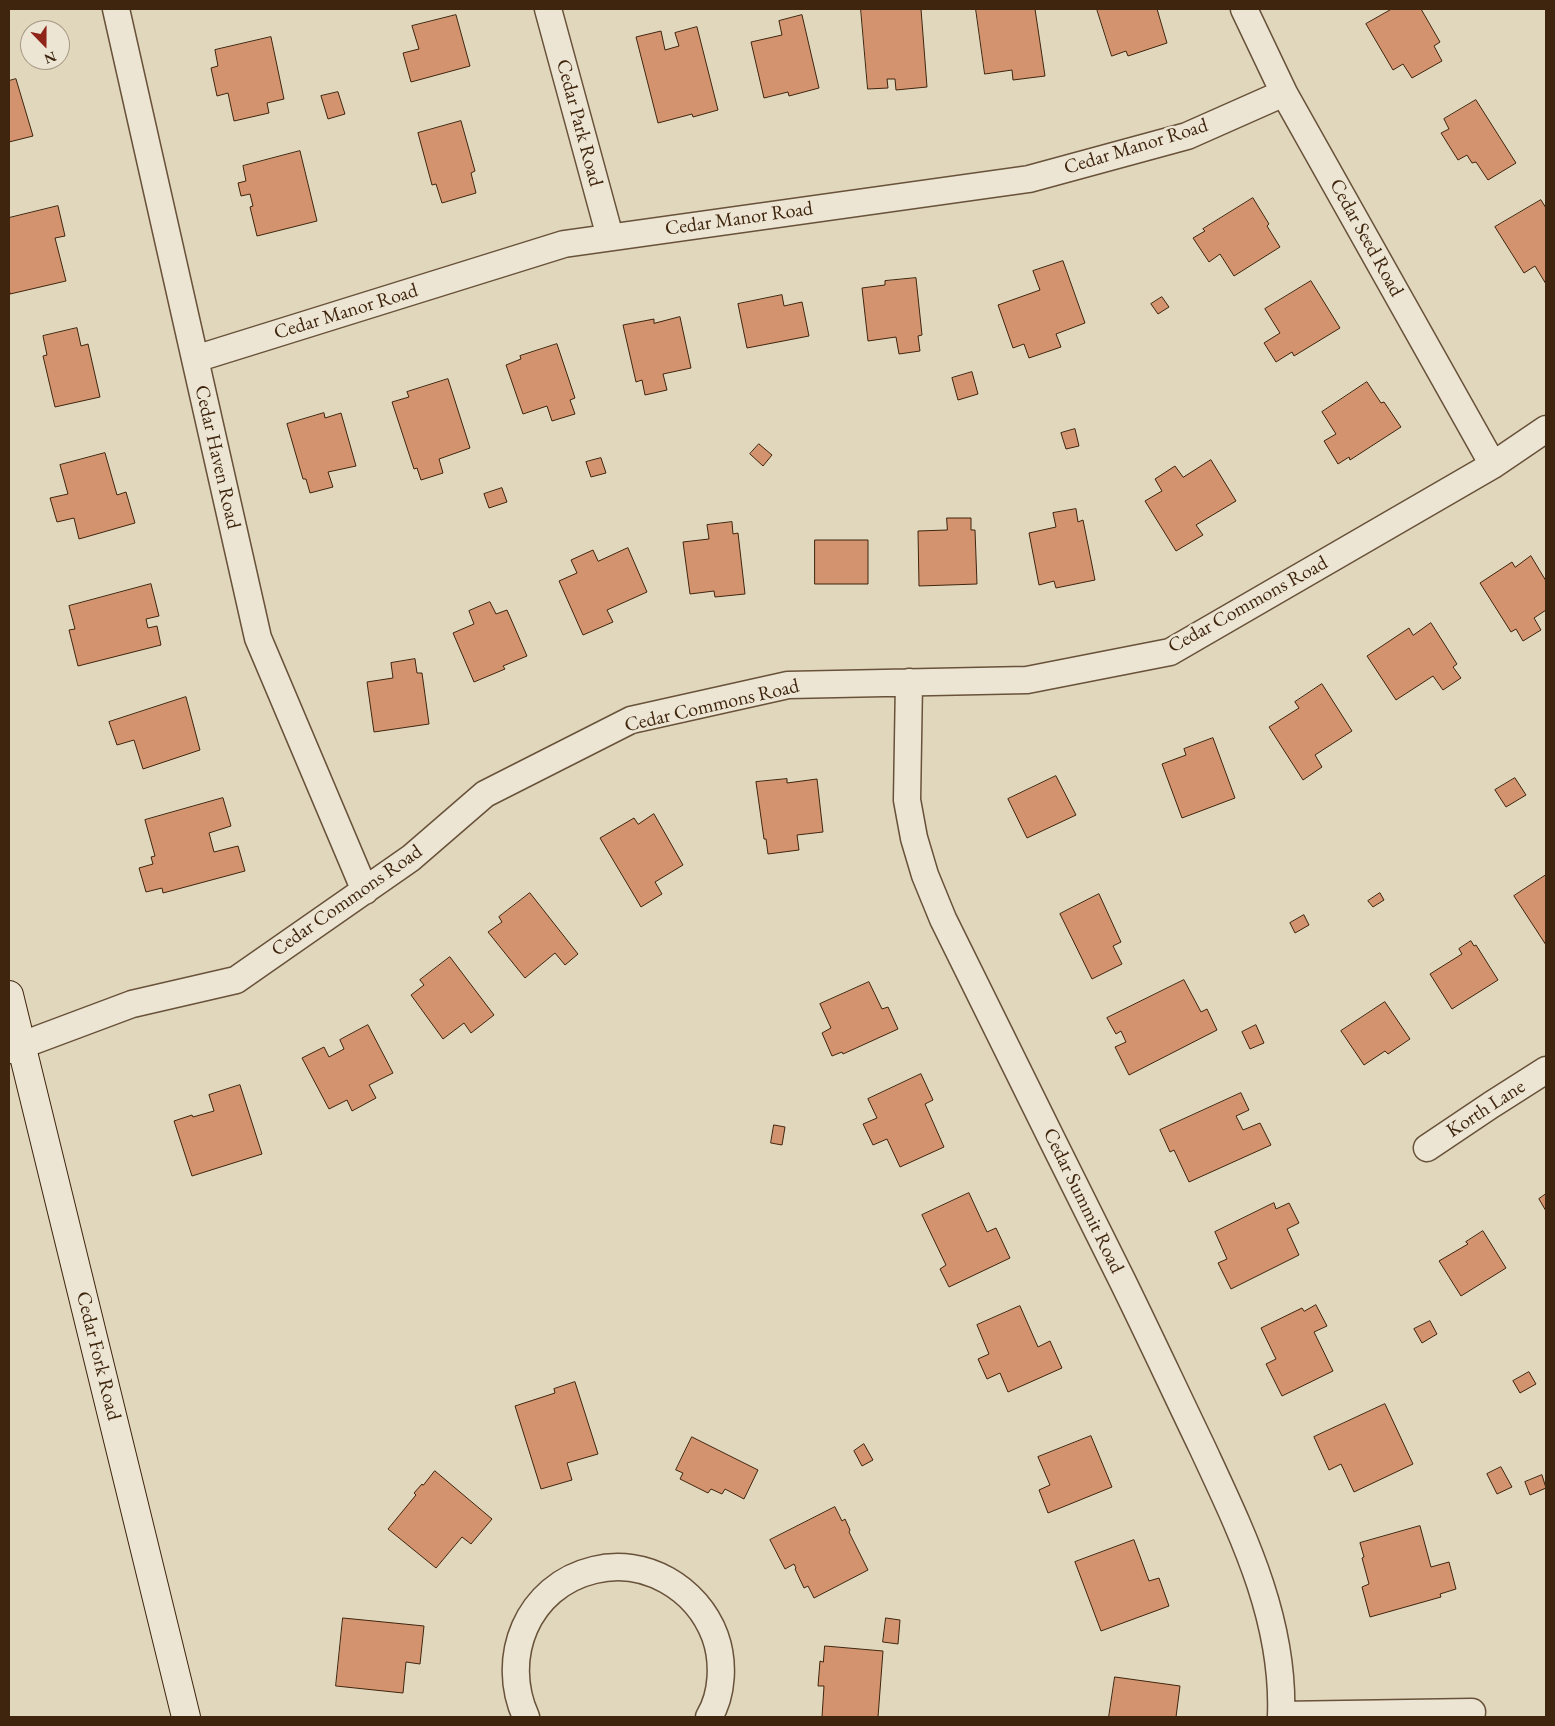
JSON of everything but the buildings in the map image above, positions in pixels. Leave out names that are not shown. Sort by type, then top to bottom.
[{"type":"street","name":"Cedar Haven Road","points":[[116,9],[258,638],[365,891]]},
{"type":"street","name":"Cedar Park Road","points":[[548,9],[610,237]]},
{"type":"street","name":"Cedar Seed Road","points":[[1244,9],[1284,93],[1493,465]]},
{"type":"street","name":"Cedar Manor Road","points":[[195,359],[564,244],[1029,179],[1188,136],[1284,93]]},
{"type":"street","name":"Cedar Commons Road","points":[[15,1048],[132,1004],[236,980],[411,858],[485,794],[631,720],[788,685],[1027,680],[1170,652],[1493,465],[1546,430]]},
{"type":"street","name":"Cedar Summit Road","points":[[909,682],[907,800],[914,838],[925,875],[943,919],[1152,1341],[1240,1529],[1261,1583],[1274,1635],[1280,1674],[1281,1716]]},
{"type":"street","name":"Cedar Fork Road","points":[[9,995],[15,1048],[186,1717]]},
{"type":"street","name":"Korth Lane","points":[[1427,1148],[1546,1070]]},
{"type":"street","points":[[526,1717],[518,1694],[515,1672],[517,1649],[524,1626],[536,1607],[552,1590],[572,1578],[593,1570],[616,1567],[639,1569],[662,1576],[681,1588],[698,1604],[710,1623],[718,1645],[721,1668],[719,1691],[709,1717]]},
{"type":"street","points":[[1281,1716],[1472,1712]]}]
